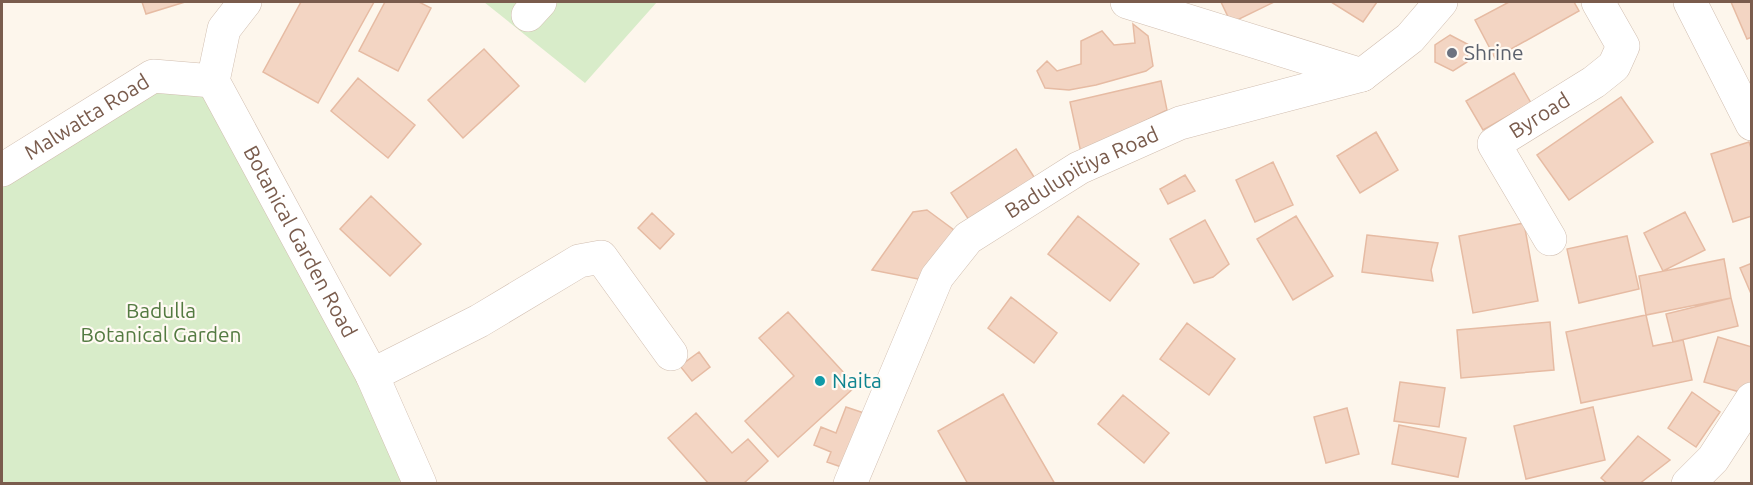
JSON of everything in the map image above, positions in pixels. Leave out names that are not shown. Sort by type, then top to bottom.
[{"type":"street","points":[[213,81],[224,29],[245,2]]},
{"type":"street","points":[[1127,2],[1362,75]]},
{"type":"street","name":"Badulupitiya Road","points":[[850,483],[937,277],[968,238],[1078,168],[1180,123],[1362,75],[1410,38],[1441,2]]},
{"type":"street","name":"Byroad","points":[[1550,239],[1494,144],[1594,82],[1614,66],[1623,46],[1598,2]]},
{"type":"street","points":[[1690,2],[1752,124]]},
{"type":"street","name":"Malwatta Road","points":[[2,170],[153,76],[213,81]]},
{"type":"street","name":"Botanical Garden Road","points":[[213,81],[372,375],[420,483]]},
{"type":"street","points":[[372,375],[479,321],[579,261],[596,256],[601,257],[671,354]]},
{"type":"street","points":[[1688,483],[1713,459],[1752,399]]},
{"type":"green space","points":[[484,2],[657,2],[585,83]]},
{"type":"green space","name":"Badulla Botanical Garden","points":[[153,76],[213,81],[417,480],[377,484],[2,484],[2,170]]},
{"type":"building","points":[[142,2],[185,2],[146,14]]},
{"type":"building","points":[[301,2],[374,2],[318,103],[263,72]]},
{"type":"building","points":[[385,2],[419,2],[431,8],[398,71],[359,51]]},
{"type":"building","points":[[1221,2],[1274,2],[1231,23]]},
{"type":"building","points":[[1331,2],[1377,2],[1363,22]]},
{"type":"building","points":[[1509,2],[1574,2],[1579,11],[1495,58],[1475,20]]},
{"type":"building","points":[[1731,2],[1752,2],[1752,37],[1747,39]]},
{"type":"building","points":[[1133,24],[1148,36],[1153,66],[1146,71],[1096,85],[1069,90],[1045,88],[1037,71],[1047,61],[1057,71],[1081,64],[1081,41],[1102,31],[1114,45],[1135,43]]},
{"type":"building","name":"Shrine","points":[[1450,35],[1469,45],[1467,62],[1453,71],[1435,62],[1435,45]]},
{"type":"building","points":[[484,49],[519,86],[463,138],[428,100]]},
{"type":"building","points":[[1514,73],[1531,103],[1483,130],[1466,101]]},
{"type":"building","points":[[358,78],[415,125],[388,158],[331,111]]},
{"type":"building","points":[[1161,81],[1167,110],[1081,153],[1070,102]]},
{"type":"building","points":[[1621,97],[1653,142],[1569,200],[1537,155]]},
{"type":"building","points":[[1376,132],[1398,170],[1360,193],[1337,156]]},
{"type":"building","points":[[1749,142],[1752,151],[1752,216],[1733,222],[1711,154]]},
{"type":"building","points":[[1016,149],[1036,180],[971,223],[951,193]]},
{"type":"building","points":[[1273,162],[1293,205],[1255,222],[1236,180]]},
{"type":"building","points":[[1185,175],[1195,191],[1168,204],[1160,189]]},
{"type":"building","points":[[371,196],[421,244],[390,276],[340,229]]},
{"type":"building","points":[[927,210],[954,230],[940,257],[918,279],[872,270],[913,212]]},
{"type":"building","points":[[1685,212],[1705,250],[1663,271],[1644,233]]},
{"type":"building","points":[[652,213],[674,234],[660,249],[638,228]]},
{"type":"building","points":[[1078,216],[1139,264],[1110,301],[1048,254]]},
{"type":"building","points":[[1296,216],[1333,276],[1293,300],[1257,239]]},
{"type":"building","points":[[1205,220],[1229,264],[1213,277],[1194,283],[1170,239]]},
{"type":"building","points":[[1524,223],[1538,301],[1473,313],[1459,236]]},
{"type":"building","points":[[1367,235],[1438,243],[1431,270],[1433,281],[1362,272]]},
{"type":"building","points":[[1627,236],[1639,289],[1579,303],[1567,249]]},
{"type":"building","points":[[1724,259],[1731,298],[1646,315],[1639,276]]},
{"type":"building","points":[[1752,263],[1752,296],[1740,268]]},
{"type":"building","points":[[1011,297],[1057,333],[1034,363],[988,328]]},
{"type":"building","points":[[1731,298],[1738,326],[1673,342],[1666,314]]},
{"type":"building","name":"Naita","points":[[788,312],[856,386],[778,457],[745,421],[794,376],[759,338]]},
{"type":"building","points":[[1646,315],[1653,346],[1683,340],[1692,380],[1581,403],[1566,332]]},
{"type":"building","points":[[1550,322],[1554,370],[1461,378],[1457,330]]},
{"type":"building","points":[[1187,323],[1235,359],[1209,395],[1160,359]]},
{"type":"building","points":[[1718,337],[1752,347],[1752,381],[1747,394],[1704,382]]},
{"type":"building","points":[[699,352],[710,367],[692,381],[680,366]]},
{"type":"building","points":[[1400,382],[1445,388],[1439,427],[1394,421]]},
{"type":"building","points":[[1692,392],[1720,412],[1696,447],[1668,428]]},
{"type":"building","points":[[1003,394],[1055,484],[968,484],[938,431]]},
{"type":"building","points":[[1123,395],[1169,433],[1144,463],[1098,424]]},
{"type":"building","points":[[846,407],[867,414],[847,469],[827,462],[831,452],[814,445],[821,427],[836,433]]},
{"type":"building","points":[[1593,407],[1605,460],[1526,479],[1514,426]]},
{"type":"building","points":[[1347,408],[1359,454],[1326,463],[1314,417]]},
{"type":"building","points":[[696,413],[732,453],[748,439],[768,461],[743,484],[709,484],[668,438]]},
{"type":"building","points":[[1399,425],[1466,438],[1458,477],[1392,464]]},
{"type":"building","points":[[1638,436],[1670,460],[1639,484],[1608,484],[1601,478]]},
{"type":"place","name":"Shrine","points":[[1452,53]]},
{"type":"place","name":"Naita","points":[[820,381]]}]
